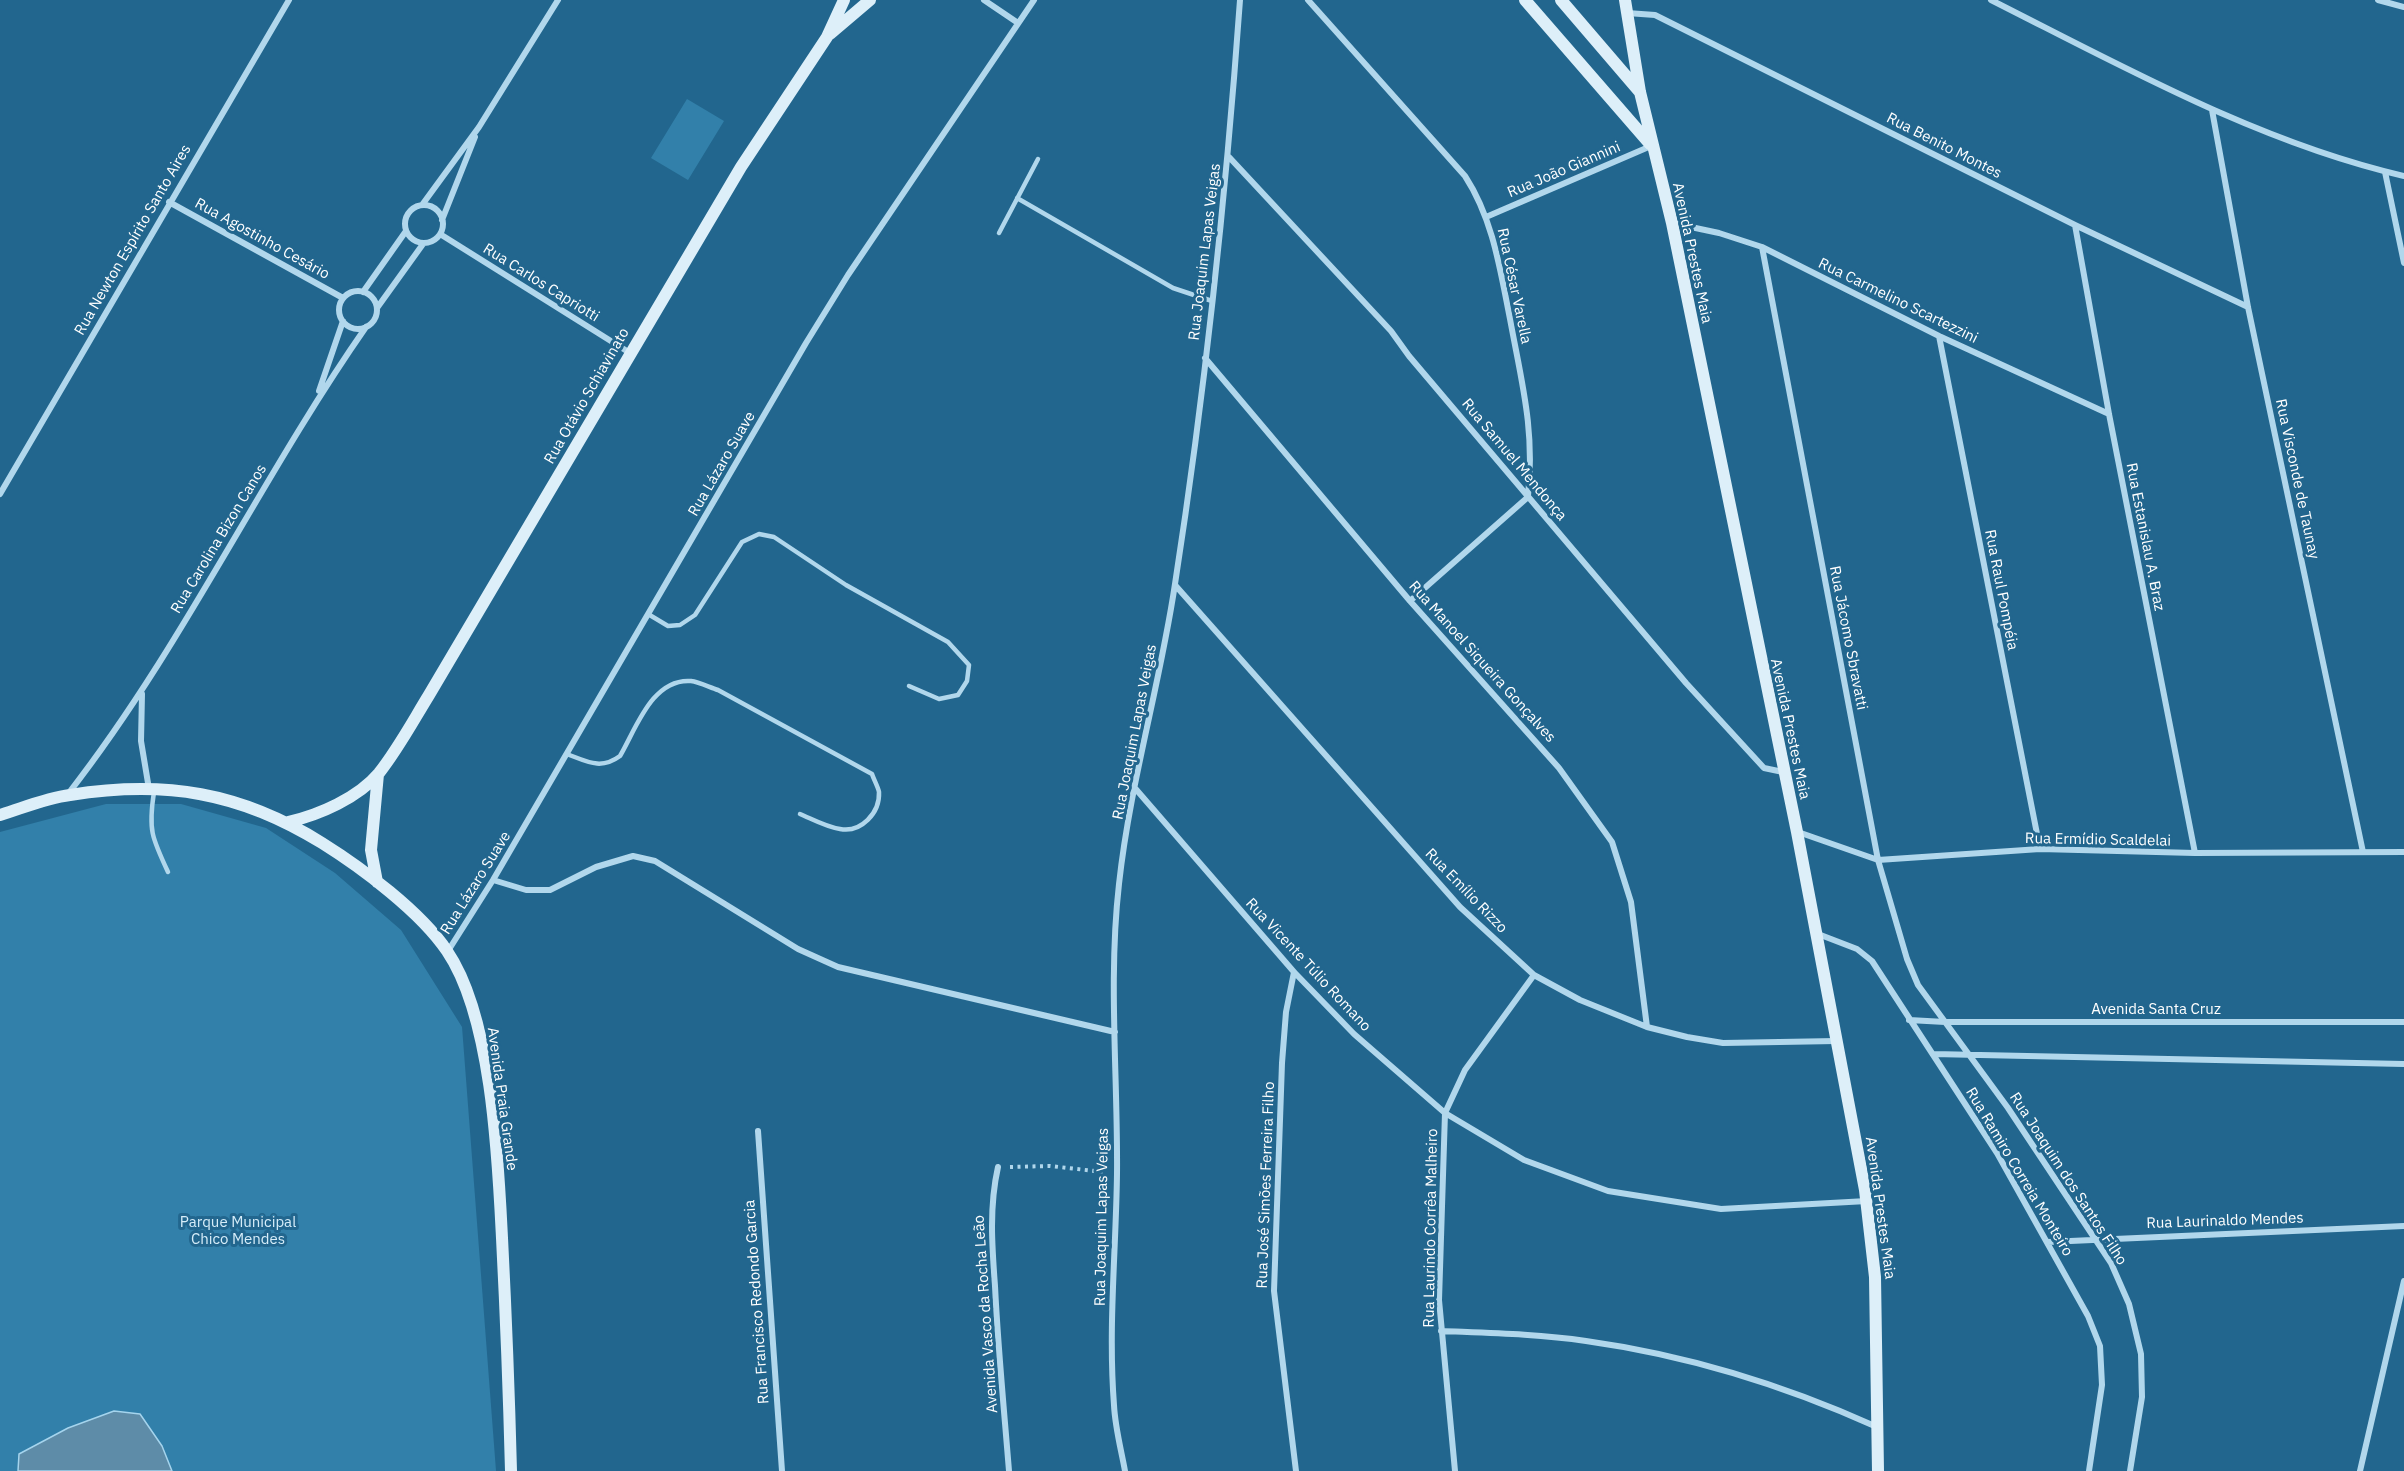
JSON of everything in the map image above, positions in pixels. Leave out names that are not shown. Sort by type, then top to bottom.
[{"type":"street","name":"Rua Newton Espírito Santo Aires","points":[[0,494],[289,0]]},
{"type":"street","points":[[363,292],[405,231],[407,214],[422,205],[479,127],[558,0]]},
{"type":"street","name":"Rua Otávio Schiavinato","points":[[288,822],[317,816],[342,802],[378,774],[429,695],[741,167],[827,37],[844,0]]},
{"type":"street","name":"Rua Otávio Schiavinato","points":[[827,37],[870,0]]},
{"type":"street","points":[[984,0],[1018,23]]},
{"type":"street","name":"Rua Lázaro Suave","points":[[448,951],[493,880],[848,275],[1034,0]]},
{"type":"street","name":"Rua Joaquim Lapas Veigas","points":[[1125,1471],[1114,1407],[1112,1326],[1117,1173],[1115,954],[1119,885],[1134,788],[1160,673],[1175,585],[1229,157],[1240,0]]},
{"type":"street","name":"Rua César Varella","points":[[1308,0],[1465,176],[1479,197],[1495,244],[1529,417],[1532,457],[1528,497]]},
{"type":"street","points":[[1525,0],[1652,146]]},
{"type":"street","points":[[1561,0],[1640,92]]},
{"type":"street","name":"Avenida Prestes Maia","points":[[1625,0],[1640,92],[1672,223],[1818,934],[1867,1201],[1875,1277],[1878,1471]]},
{"type":"street","points":[[1990,0],[2212,110],[2276,135],[2385,172],[2404,176]]},
{"type":"street","points":[[2378,0],[2404,7]]},
{"type":"street","name":"Rua Benito Montes","points":[[1627,13],[1655,15],[2075,225],[2248,307]]},
{"type":"street","name":"Rua Visconde de Taunay","points":[[2212,110],[2248,307],[2363,852]]},
{"type":"street","points":[[405,231],[412,240],[423,244],[433,241],[440,234],[442,220],[479,127]]},
{"type":"street","name":"Rua João Giannini","points":[[1486,217],[1652,146]]},
{"type":"street","name":"Rua Samuel Mendonça","points":[[1229,157],[1391,331],[1409,356],[1528,497],[1736,739],[1764,768],[1783,772]]},
{"type":"street","points":[[2385,172],[2404,263]]},
{"type":"street","name":"Rua Agostinho Cesário","points":[[169,202],[343,298]]},
{"type":"street","points":[[422,205],[435,209],[442,220]]},
{"type":"street","name":"Rua Carmelino Scartezzini","points":[[1672,223],[1719,233],[1762,247],[1939,336],[2109,414]]},
{"type":"street","name":"Rua Estanislau A. Braz","points":[[2075,225],[2109,414],[2195,853]]},
{"type":"street","name":"Rua Carlos Capriotti","points":[[440,234],[630,353]]},
{"type":"street","points":[[377,308],[373,298],[363,292],[352,292],[343,298],[339,309],[343,321],[353,329],[366,327],[375,320],[377,308],[423,244]]},
{"type":"street","name":"Rua Jácomo Sbravatti","points":[[1762,247],[1878,860],[1907,959],[1918,985],[1945,1022]]},
{"type":"street","name":"Rua Carolina Bizon Canos","points":[[317,397],[343,321]]},
{"type":"street","name":"Rua Carolina Bizon Canos","points":[[68,795],[142,693],[317,397],[366,327]]},
{"type":"street","name":"Rua Raul Pompéia","points":[[1939,336],[2040,849]]},
{"type":"street","name":"Rua Manoel Siqueira Gonçalves","points":[[1205,358],[1410,601],[1559,768],[1612,842],[1631,902],[1647,1027]]},
{"type":"street","points":[[1410,601],[1528,497]]},
{"type":"street","name":"Rua Emílio Rizzo","points":[[1175,585],[1460,907],[1534,975],[1580,1000],[1647,1027],[1723,1043],[1836,1041]]},
{"type":"street","name":"Rua Carolina Bizon Canos","points":[[142,693],[141,741],[152,789]]},
{"type":"street","name":"Rua Otávio Schiavinato","points":[[377,882],[371,850],[378,774]]},
{"type":"street","name":"Rua Vicente Túlio Romano","points":[[1134,788],[1294,972],[1354,1034],[1445,1113],[1524,1160],[1608,1191],[1721,1209],[1867,1201]]},
{"type":"street","name":"Avenida Praia Grande","points":[[0,814],[68,795],[152,789],[193,791],[288,822],[377,882],[425,925],[448,951],[467,993],[479,1030],[490,1096],[498,1170],[512,1471]]},
{"type":"street","name":"Rua Ermídio Scaldelai","points":[[1797,832],[1878,860],[2040,849],[2195,853],[2404,852]]},
{"type":"street","points":[[493,880],[526,890],[550,890],[596,867],[633,856],[655,861],[798,949],[838,967],[1115,1032]]},
{"type":"street","name":"Rua Ramiro Correia Monteiro","points":[[1818,934],[1857,949],[1872,961],[1997,1153],[2088,1316],[2100,1346],[2102,1384],[2089,1471]]},
{"type":"street","name":"Rua José Simões Ferreira Filho","points":[[1294,972],[1286,1012],[1282,1063],[1274,1291],[1296,1471]]},
{"type":"street","name":"Rua Laurindo Corrêa Malheiro","points":[[1455,1471],[1441,1331],[1440,1216],[1445,1113],[1465,1070],[1534,975]]},
{"type":"street","name":"Avenida Santa Cruz","points":[[1909,1020],[1945,1022],[2404,1022]]},
{"type":"street","name":"Rua Joaquim dos Santos Filho","points":[[1945,1022],[1971,1056],[2111,1263],[2129,1304],[2141,1354],[2142,1397],[2130,1471]]},
{"type":"street","points":[[1933,1054],[2404,1064]]},
{"type":"street","name":"Rua Francisco Redondo Garcia","points":[[758,1131],[782,1471]]},
{"type":"street","name":"Avenida Vasco da Rocha Leão","points":[[998,1167],[992,1194],[992,1248],[1009,1471]]},
{"type":"street","name":"Rua Laurinaldo Mendes","points":[[2048,1242],[2094,1238],[2404,1226]]},
{"type":"street","points":[[2360,1471],[2404,1281]]},
{"type":"street","points":[[1441,1331],[1585,1340],[1659,1353],[1770,1384],[1877,1428]]},
{"type":"lane","points":[[999,233],[1038,159]]},
{"type":"lane","points":[[1017,198],[1173,288],[1212,301]]},
{"type":"lane","points":[[648,614],[668,626],[680,625],[695,615],[742,542],[759,534],[774,537],[846,585],[948,642],[969,665],[967,681],[958,695],[939,699],[909,686]]},
{"type":"lane","points":[[567,754],[598,766],[611,762],[620,756],[654,696],[669,686],[690,681],[718,690],[872,774],[879,792],[876,806],[870,819],[859,828],[841,830],[800,814]]},
{"type":"lane","points":[[152,789],[150,821],[153,840],[168,872]]},
{"type":"path","points":[[998,1167],[1050,1166],[1117,1173]]},
{"type":"green space","points":[[687,99],[724,121],[688,180],[651,158]]},
{"type":"green space","name":"Parque Municipal Chico Mendes","points":[[106,804],[181,804],[266,828],[335,873],[401,930],[462,1027],[496,1471],[0,1471],[0,832]]},
{"type":"shaded area","points":[[114,1411],[140,1414],[162,1446],[172,1471],[18,1471],[19,1454],[68,1428]]}]
